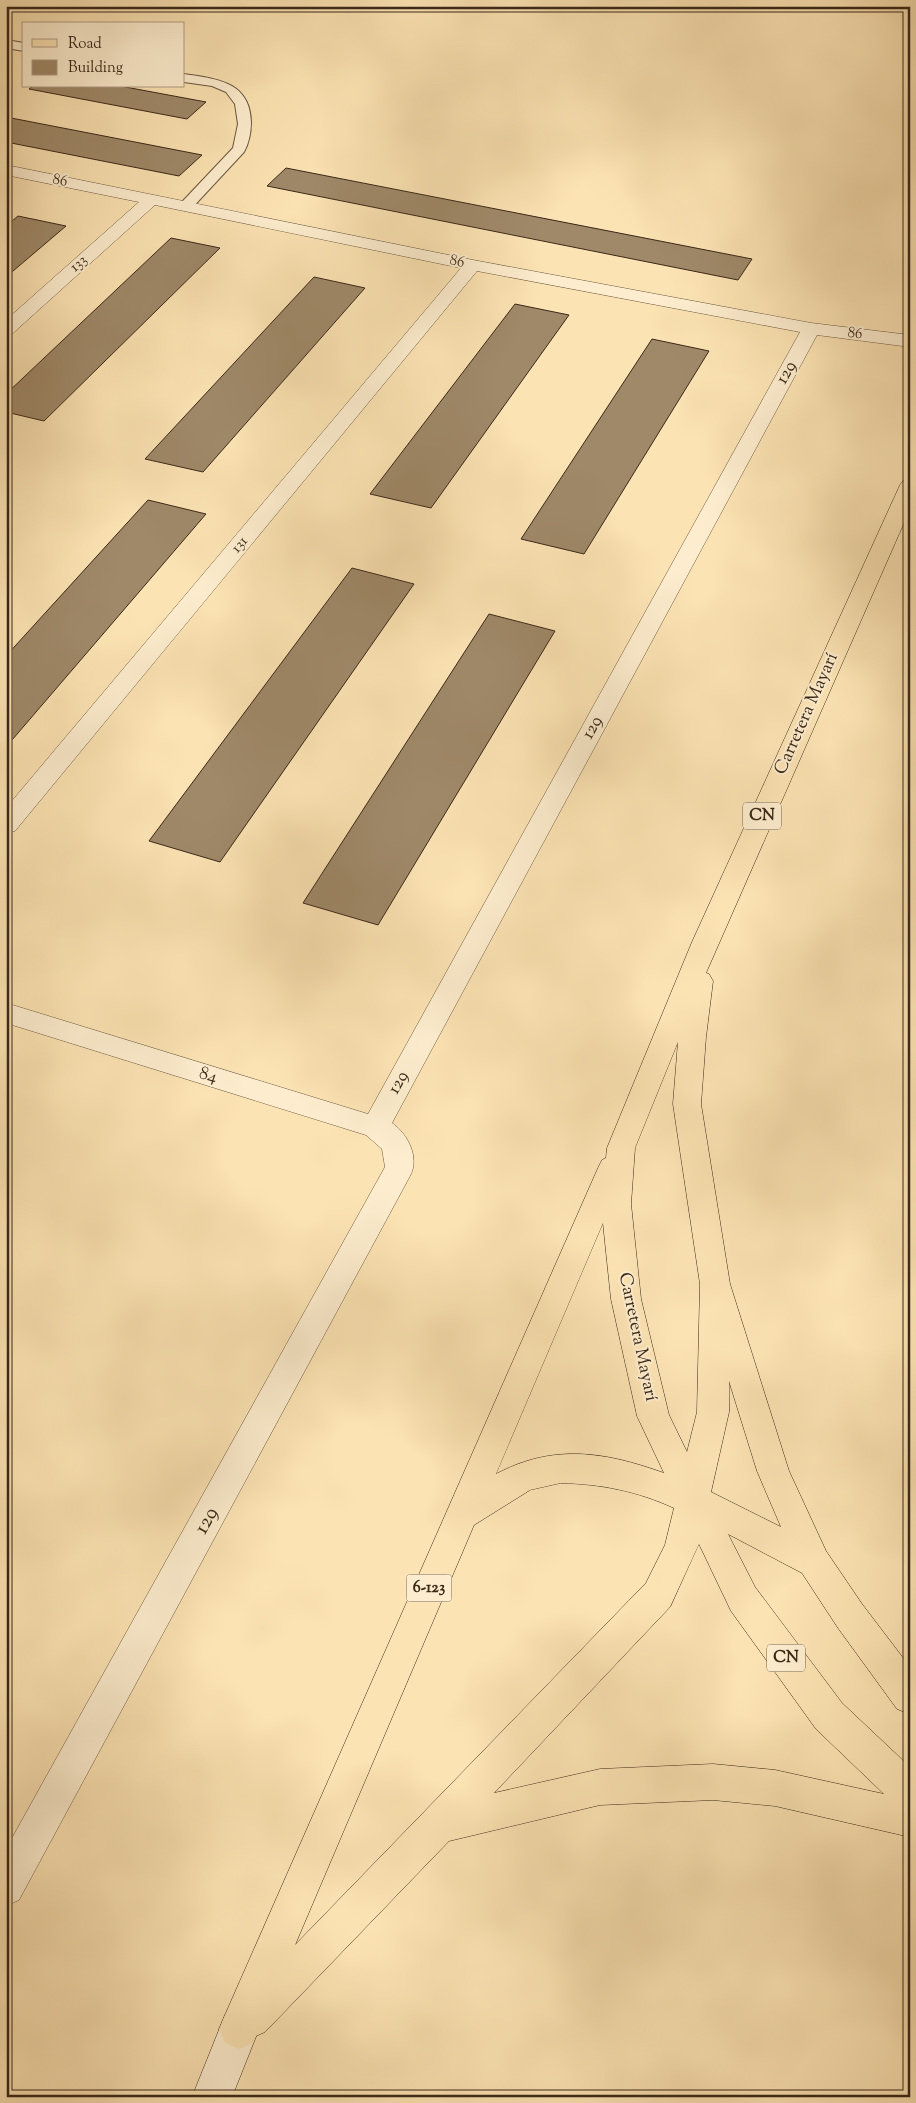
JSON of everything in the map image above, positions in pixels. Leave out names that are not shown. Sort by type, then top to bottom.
[{"type":"main road","name":"Carretera Mayarí","points":[[693,1499],[654,1416],[626,1299],[616,1204],[620,1148],[705,942],[910,486]]},
{"type":"main road","name":"Carretera Mayarí","points":[[705,942],[692,1037],[687,1104],[716,1284],[773,1471],[814,1562]]},
{"type":"main road","name":"6-123","points":[[239,2029],[620,1148]]},
{"type":"main road","name":"6-123","points":[[239,2029],[439,1825],[658,1595],[681,1548],[712,1412],[716,1284]]},
{"type":"main road","points":[[460,1516],[500,1488],[529,1474],[563,1466],[632,1476],[693,1499],[814,1562]]},
{"type":"main road","name":"CN","points":[[693,1499],[743,1599],[754,1615],[829,1716],[910,1794]]},
{"type":"main road","name":"CN","points":[[814,1562],[850,1616],[910,1696]]},
{"type":"main road","points":[[439,1825],[600,1787],[713,1782],[775,1788],[910,1818]]},
{"type":"street","name":"86","points":[[6,170],[474,265],[811,329],[910,341]]},
{"type":"street","name":"133","points":[[6,330],[152,199]]},
{"type":"street","name":"131","points":[[6,825],[474,265]]},
{"type":"street","name":"129","points":[[375,1127],[811,329]]},
{"type":"street","name":"84","points":[[7,1015],[375,1127],[385,1131],[399,1153]]},
{"type":"street","name":"129","points":[[6,1887],[392,1186],[400,1168],[399,1153]]},
{"type":"street","name":"6-123","points":[[212,2097],[239,2029]]},
{"type":"lane","points":[[6,44],[22,47]]},
{"type":"lane","points":[[185,78],[219,85],[235,92],[242,102],[244,122],[243,140],[239,149],[186,206]]},
{"type":"building","points":[[131,88],[206,102],[187,119],[29,89]]},
{"type":"building","points":[[6,117],[202,155],[179,176],[6,142]]},
{"type":"building","points":[[286,168],[752,259],[738,280],[267,186]]},
{"type":"building","points":[[18,216],[66,226],[6,277],[6,226]]},
{"type":"building","points":[[171,238],[220,248],[44,421],[6,412],[6,394]]},
{"type":"building","points":[[314,277],[365,288],[203,472],[145,459]]},
{"type":"building","points":[[515,304],[569,315],[431,508],[370,494]]},
{"type":"building","points":[[652,339],[709,351],[584,554],[521,539]]},
{"type":"building","points":[[148,500],[206,514],[6,747],[6,656]]},
{"type":"building","points":[[352,568],[414,584],[220,862],[149,841]]},
{"type":"building","points":[[489,614],[555,631],[378,925],[303,903]]}]
